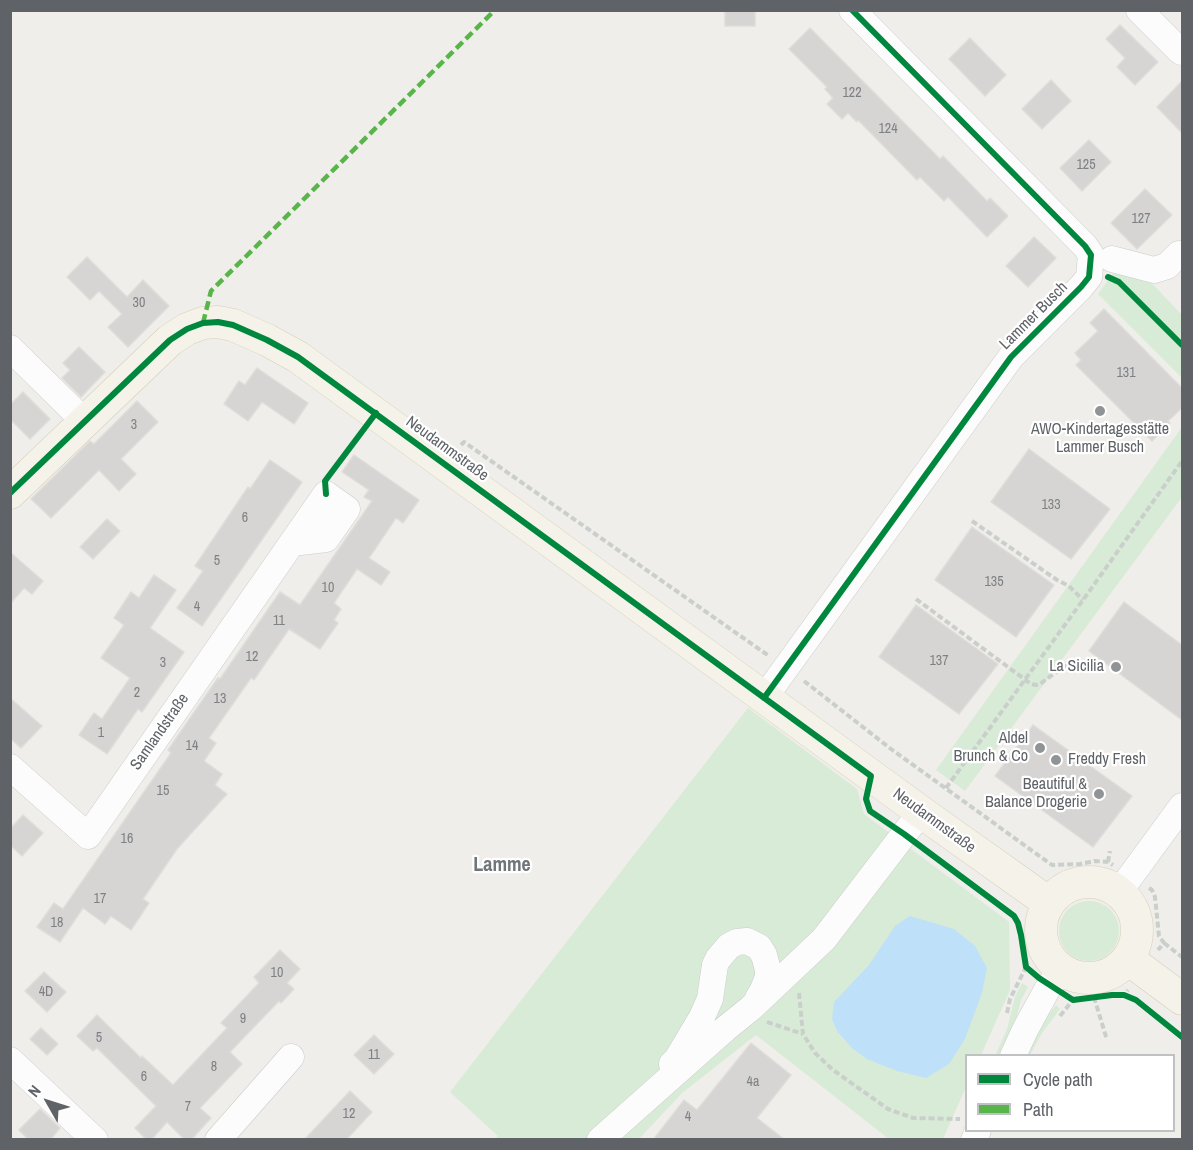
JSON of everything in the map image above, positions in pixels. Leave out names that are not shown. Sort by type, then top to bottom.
[{"type":"main road","name":"Neudammstraße","points":[[10,493],[170,340],[203,322],[233,325],[298,357],[1049,903]]},
{"type":"main road","points":[[1083,882],[1102,883],[1119,892],[1136,914],[1137,940],[1128,959],[1114,972],[1097,978],[1087,979],[1070,975],[1055,978],[1053,962],[1043,945],[1041,935],[1042,919],[1049,903],[1064,889],[1083,882]]},
{"type":"main road","points":[[1128,959],[1182,999]]},
{"type":"street","name":"Lammer Busch","points":[[764,698],[1011,357],[1089,277],[1091,255],[1085,246],[852,10]]},
{"type":"street","points":[[1139,10],[1182,52]]},
{"type":"street","points":[[1112,259],[1154,270],[1167,266],[1179,254]]},
{"type":"street","points":[[10,348],[84,421]]},
{"type":"street","name":"Samlandstraße","points":[[10,767],[88,836],[292,543]]},
{"type":"street","points":[[1119,892],[1182,807]]},
{"type":"street","points":[[600,1140],[725,1029],[757,1014],[824,939],[921,812]]},
{"type":"street","points":[[623,1118],[677,1059],[710,999],[718,959],[729,946],[737,942],[747,941],[759,947],[767,965],[768,977],[757,1014]]},
{"type":"street","points":[[1014,1054],[1025,1029],[1055,978]]},
{"type":"street","points":[[218,1140],[291,1058]]},
{"type":"street","points":[[10,1060],[95,1140]]},
{"type":"path","points":[[446,465],[464,442],[786,668],[891,749],[1052,864]]},
{"type":"path","points":[[946,788],[1182,460]]},
{"type":"path","points":[[972,521],[1069,586],[1083,600]]},
{"type":"path","points":[[916,599],[1031,684],[1040,684],[1068,665],[1075,667]]},
{"type":"path","points":[[919,845],[1014,916],[1021,935],[1026,967],[1055,978],[1073,1000],[1124,995]]},
{"type":"path","points":[[1108,862],[1110,851]]},
{"type":"path","points":[[1164,943],[1182,957]]},
{"type":"path","points":[[798,989],[803,1034],[815,1053],[833,1070],[888,1109],[913,1118],[965,1120]]},
{"type":"path","points":[[1094,998],[1107,1040]]},
{"type":"path","points":[[757,1014],[803,1034]]},
{"type":"green space","points":[[1117,268],[1144,275],[1182,315],[1182,378],[1098,294]]},
{"type":"green space","points":[[1182,427],[1182,497],[965,791],[936,770]]},
{"type":"green space","points":[[748,708],[857,789],[864,814],[1009,922],[1010,990],[981,1054],[965,1054],[965,1089],[943,1139],[889,1139],[756,1035],[682,1093],[639,1139],[495,1139],[498,1136],[450,1092]]},
{"type":"green space","points":[[1089,901],[1106,906],[1114,914],[1119,931],[1114,948],[1106,956],[1089,961],[1072,956],[1064,948],[1059,931],[1064,914],[1072,906]]},
{"type":"green space","points":[[1022,983],[1028,987],[1021,1000],[1013,1031],[1002,1054],[996,1054],[1007,1029],[1015,997]]},
{"type":"green space","points":[[1056,1005],[1060,1009],[1042,1033],[1031,1054],[1024,1054]]},
{"type":"water","points":[[910,916],[954,929],[975,946],[987,968],[982,993],[965,1039],[949,1064],[926,1078],[897,1071],[867,1059],[852,1048],[837,1031],[832,1019],[834,1002],[869,965],[895,926]]},
{"type":"building","points":[[725,10],[755,10],[755,26],[725,26]]},
{"type":"building","points":[[1120,25],[1158,62],[1135,85],[1117,67],[1125,58],[1106,39]]},
{"type":"building","points":[[810,28],[940,159],[943,156],[987,201],[990,198],[1008,216],[987,237],[948,197],[944,201],[920,177],[917,180],[858,120],[857,122],[848,113],[842,119],[827,104],[833,98],[825,89],[827,87],[789,49]]},
{"type":"building","points":[[970,38],[1006,75],[985,96],[949,59]]},
{"type":"building","points":[[1051,80],[1071,101],[1042,129],[1022,109]]},
{"type":"building","points":[[1182,81],[1182,133],[1157,107]]},
{"type":"building","points":[[1089,140],[1111,162],[1082,191],[1060,168]]},
{"type":"building","points":[[1145,189],[1172,215],[1137,249],[1111,223]]},
{"type":"building","points":[[1034,237],[1056,258],[1028,287],[1006,266]]},
{"type":"building","points":[[87,257],[127,297],[143,280],[169,306],[128,347],[108,327],[122,314],[99,291],[90,300],[67,277]]},
{"type":"building","points":[[1104,309],[1182,388],[1182,408],[1152,441],[1076,365],[1081,360],[1075,353],[1098,331],[1090,323]]},
{"type":"building","points":[[79,347],[105,372],[81,397],[62,378],[70,370],[63,363]]},
{"type":"building","points":[[257,368],[308,403],[294,424],[262,402],[248,421],[224,404],[239,381],[245,385]]},
{"type":"building","points":[[23,392],[50,419],[30,439],[10,419],[10,405]]},
{"type":"building","points":[[137,401],[158,422],[121,459],[136,474],[119,491],[99,470],[51,518],[31,499],[90,441],[94,444]]},
{"type":"building","points":[[1029,449],[1110,509],[1071,559],[991,502]]},
{"type":"building","points":[[354,455],[419,500],[403,523],[396,518],[369,558],[390,572],[381,585],[357,569],[334,603],[341,609],[334,620],[338,623],[320,649],[289,629],[254,680],[251,678],[209,738],[216,743],[204,761],[222,774],[215,785],[227,794],[177,849],[143,899],[149,903],[131,930],[111,916],[105,924],[83,908],[60,942],[37,927],[54,903],[63,909],[171,753],[168,750],[280,592],[300,605],[372,501],[364,497],[369,490],[342,472]]},
{"type":"building","points":[[270,460],[302,482],[202,626],[177,608],[203,571],[195,566],[248,487],[250,489]]},
{"type":"building","points":[[107,519],[120,531],[93,559],[80,547]]},
{"type":"building","points":[[972,527],[1054,585],[1016,637],[935,580]]},
{"type":"building","points":[[10,552],[43,581],[32,594],[24,588],[10,604]]},
{"type":"building","points":[[154,575],[176,590],[150,628],[184,652],[142,712],[138,709],[107,754],[79,735],[94,713],[102,719],[130,678],[101,658],[124,625],[114,618],[131,592],[139,598]]},
{"type":"building","points":[[1124,602],[1182,645],[1182,720],[1089,651]]},
{"type":"building","points":[[916,605],[998,664],[959,714],[879,657]]},
{"type":"building","points":[[10,698],[42,726],[21,748],[10,738]]},
{"type":"building","points":[[1033,725],[1132,796],[1093,847],[995,776]]},
{"type":"building","points":[[23,815],[43,833],[22,856],[10,845],[10,829]]},
{"type":"building","points":[[280,950],[300,969],[287,983],[294,989],[281,1003],[279,1001],[230,1052],[242,1064],[200,1108],[211,1118],[191,1140],[185,1140],[167,1122],[151,1140],[147,1140],[135,1128],[156,1106],[97,1048],[93,1051],[77,1036],[97,1015],[141,1058],[142,1056],[173,1085],[227,1028],[221,1023],[259,983],[254,977]]},
{"type":"building","points":[[44,972],[66,992],[47,1012],[25,991]]},
{"type":"building","points":[[41,1028],[58,1044],[47,1055],[30,1039]]},
{"type":"building","points":[[374,1035],[394,1054],[374,1074],[354,1055]]},
{"type":"building","points":[[751,1043],[791,1075],[757,1118],[785,1140],[653,1140],[684,1100],[697,1110]]},
{"type":"building","points":[[350,1091],[372,1112],[346,1140],[304,1140]]},
{"type":"building","points":[[40,1109],[60,1128],[50,1140],[29,1140],[19,1130]]},
{"type":"marked path","points":[[203,323],[211,291],[495,10]]},
{"type":"cycle path","points":[[764,698],[1011,357],[1089,277],[1091,255],[1085,246],[852,10]]},
{"type":"cycle path","points":[[1108,277],[1119,282],[1182,345]]},
{"type":"cycle path","points":[[10,493],[170,340],[187,329],[203,323],[218,322],[233,325],[267,340],[298,357],[871,776],[866,799],[870,811],[1014,916],[1021,935],[1026,967],[1039,978],[1073,1000],[1124,995],[1136,1000],[1182,1037]]},
{"type":"cycle path","points":[[326,494],[325,481],[376,413]]},
{"type":"place","name":"AWO-Kindertagesstätte Lammer Busch","points":[[1100,411]]},
{"type":"place","name":"La Sicilia","points":[[1116,667]]},
{"type":"place","name":"Aldel Brunch & Co","points":[[1040,748]]},
{"type":"place","name":"Freddy Fresh","points":[[1056,760]]},
{"type":"place","name":"Beautiful & Balance Drogerie","points":[[1099,794]]},
{"type":"district","name":"Lamme","points":[[502,866]]}]
